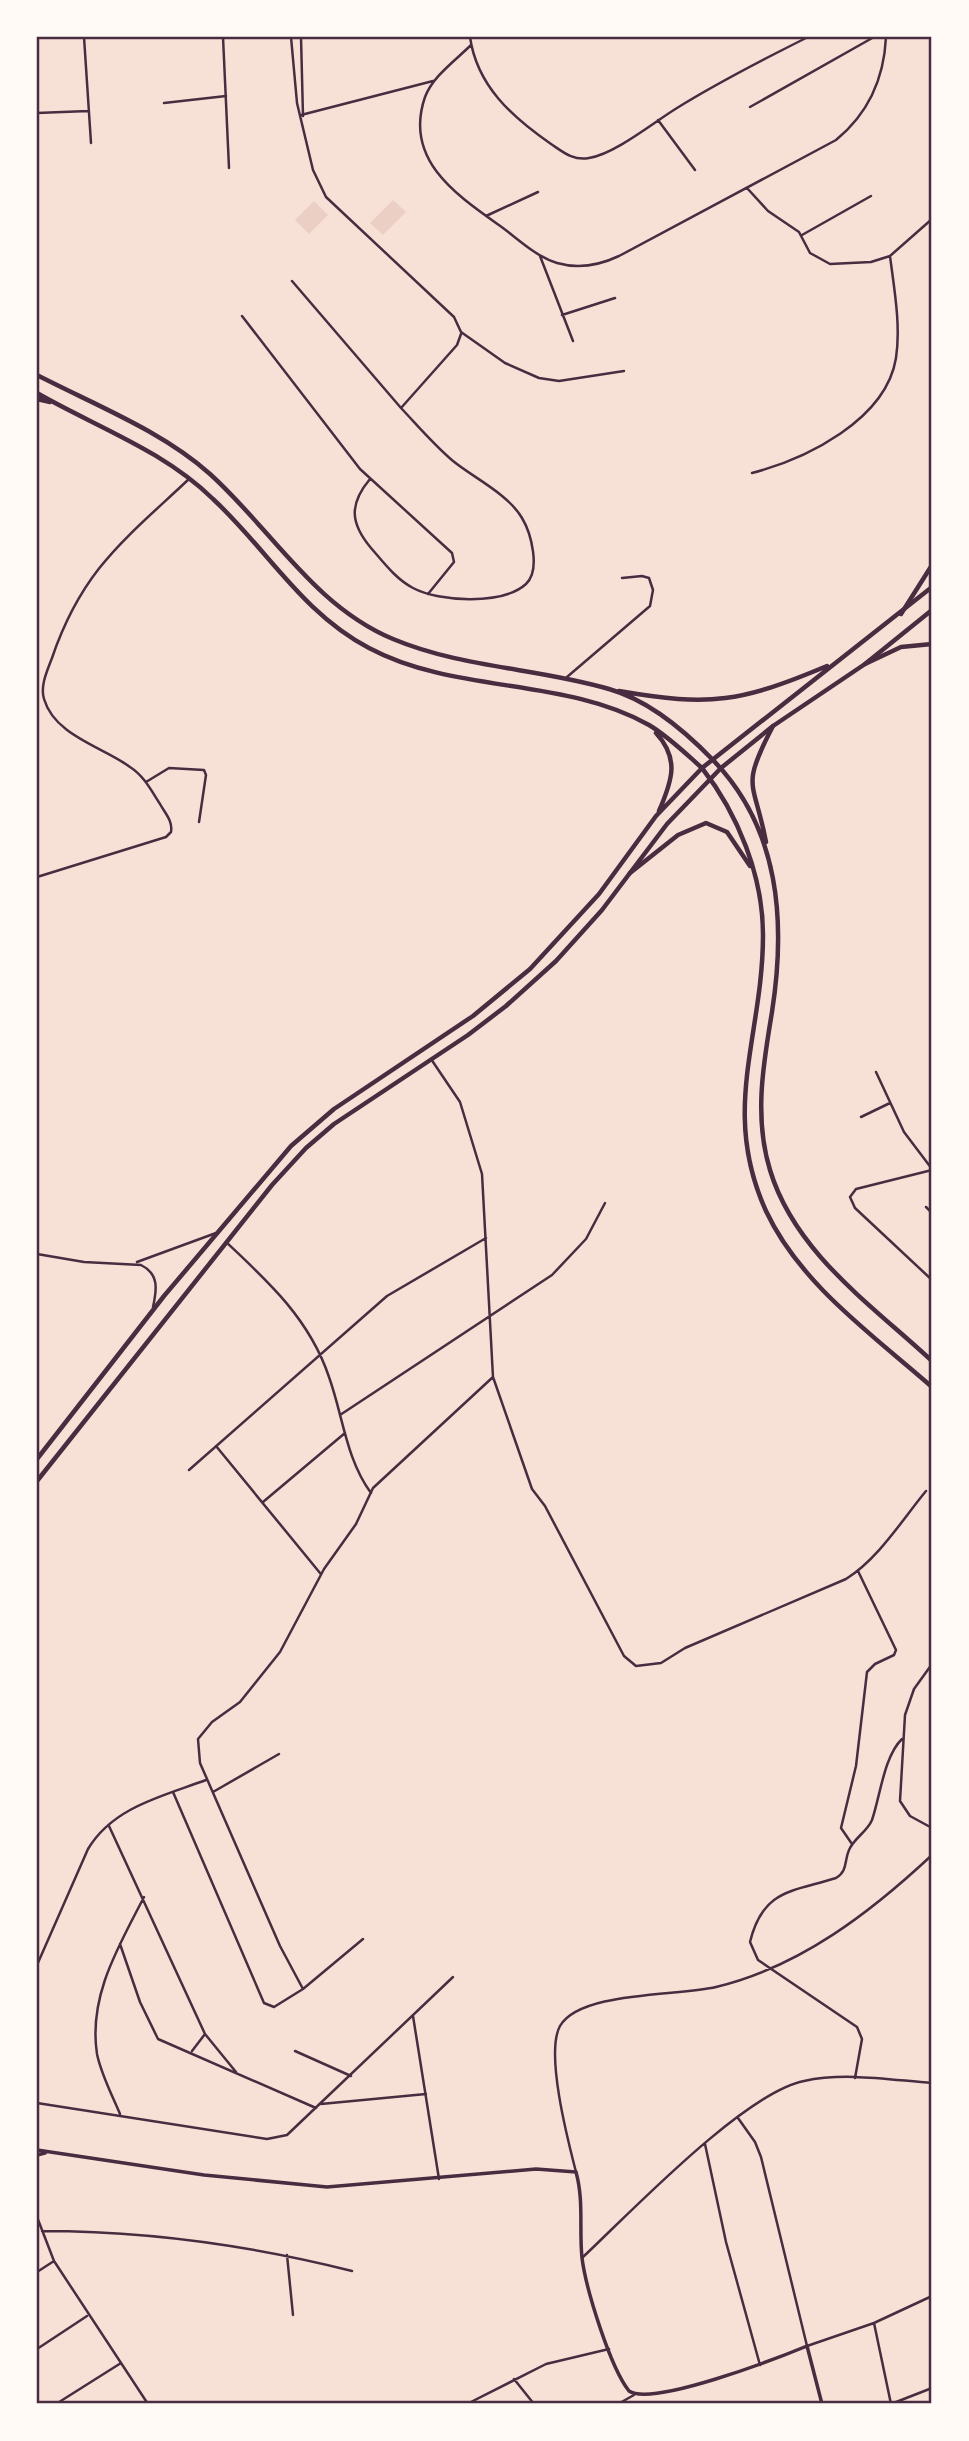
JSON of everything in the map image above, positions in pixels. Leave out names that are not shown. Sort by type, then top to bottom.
[{"type":"main road","points":[[37,375],[158,438],[201,466],[247,510],[317,590],[344,613],[375,632],[428,652],[663,698],[715,701],[770,689],[831,665]]},
{"type":"main road","points":[[37,393],[154,454],[189,479],[235,520],[303,600],[330,624],[370,649],[436,671],[591,702],[648,724],[702,768],[735,821],[753,870],[761,907],[763,938],[743,1119],[758,1192],[778,1234],[803,1269],[932,1387]]},
{"type":"main road","points":[[37,399],[55,403]]},
{"type":"main road","points":[[901,614],[932,565]]},
{"type":"main road","points":[[37,1459],[152,1312],[276,1162],[321,1120],[473,1016],[530,969],[599,894],[656,816],[702,768],[932,587]]},
{"type":"main road","points":[[37,1480],[272,1185],[317,1138],[506,1006],[556,961],[667,824],[710,778],[773,726],[865,664],[932,610]]},
{"type":"main road","points":[[865,664],[901,647],[932,644]]},
{"type":"main road","points":[[611,689],[681,730],[721,768],[743,801],[768,850]]},
{"type":"main road","points":[[648,724],[663,741],[673,764],[668,790],[656,816]]},
{"type":"main road","points":[[773,726],[756,759],[751,776],[778,894],[780,937],[762,1078],[762,1130],[770,1170],[795,1223],[817,1255],[932,1361]]},
{"type":"main road","points":[[630,873],[678,835],[706,823],[727,832],[753,870]]},
{"type":"street","points":[[84,37],[91,143]]},
{"type":"street","points":[[223,37],[229,168]]},
{"type":"street","points":[[291,37],[302,115]]},
{"type":"street","points":[[301,37],[302,123],[313,170],[326,197],[454,317],[461,332],[505,363],[539,378],[559,381],[624,371]]},
{"type":"street","points":[[470,37],[491,91],[519,122],[570,156],[594,157],[808,37]]},
{"type":"street","points":[[750,107],[874,37]]},
{"type":"street","points":[[471,45],[433,81],[426,96],[420,124],[424,152],[440,179],[539,255],[560,264],[600,264],[836,140],[854,123],[874,95],[883,65],[886,37]]},
{"type":"street","points":[[302,115],[433,81]]},
{"type":"street","points":[[164,103],[226,96]]},
{"type":"street","points":[[37,113],[88,111]]},
{"type":"street","points":[[658,120],[695,170]]},
{"type":"street","points":[[747,188],[768,211],[802,235],[810,253],[830,264],[871,262],[890,256],[932,219]]},
{"type":"street","points":[[486,216],[538,192]]},
{"type":"street","points":[[802,235],[871,196]]},
{"type":"street","points":[[539,255],[573,341]]},
{"type":"street","points":[[752,473],[816,451],[850,425],[879,394],[896,358],[896,315],[890,256]]},
{"type":"street","points":[[292,281],[401,408],[450,458],[515,509],[530,538],[533,569],[529,580],[521,587],[461,600],[428,594],[395,575],[358,531],[353,506],[370,479]]},
{"type":"street","points":[[562,315],[615,299]]},
{"type":"street","points":[[242,316],[370,479],[454,555],[452,564],[428,594]]},
{"type":"street","points":[[401,408],[457,345],[461,332]]},
{"type":"street","points":[[37,877],[169,835],[171,822],[146,782],[129,765],[59,723],[46,703],[43,686],[65,624],[94,572],[128,534],[189,479]]},
{"type":"street","points":[[564,680],[650,606],[653,590],[649,578],[642,576],[622,579]]},
{"type":"street","points":[[146,782],[160,771],[175,766],[204,770],[206,775],[199,822]]},
{"type":"street","points":[[431,1059],[460,1102],[482,1174],[493,1377],[533,1489],[545,1506],[624,1656],[636,1666],[661,1663],[685,1648],[772,1613],[858,1571],[926,1491]]},
{"type":"street","points":[[876,1072],[912,1144],[932,1169],[856,1189],[850,1197],[855,1208],[932,1280]]},
{"type":"street","points":[[861,1116],[890,1103]]},
{"type":"street","points":[[340,1415],[490,1318],[567,1262],[592,1231],[605,1203]]},
{"type":"street","points":[[926,1207],[932,1213]]},
{"type":"street","points":[[132,1263],[173,1251],[216,1233]]},
{"type":"street","points":[[189,1470],[387,1296],[486,1238]]},
{"type":"street","points":[[226,1242],[265,1278],[296,1313],[320,1353],[359,1478],[371,1493]]},
{"type":"street","points":[[37,1254],[83,1262],[132,1263],[145,1267],[154,1277],[157,1286],[152,1312]]},
{"type":"street","points":[[303,1990],[200,1763],[198,1739],[212,1722],[240,1702],[281,1652],[321,1574],[356,1524],[371,1493],[493,1377]]},
{"type":"street","points":[[263,1503],[345,1433]]},
{"type":"street","points":[[216,1446],[321,1574]]},
{"type":"street","points":[[852,1843],[841,1828],[856,1766],[867,1672],[875,1664],[894,1655],[896,1650],[858,1571]]},
{"type":"street","points":[[932,1664],[908,1703],[902,1739],[901,1807],[910,1816],[932,1828]]},
{"type":"street","points":[[855,2078],[862,2039],[857,2027],[755,1958],[750,1945],[768,1904],[782,1893],[840,1876],[845,1869],[852,1843],[870,1823],[893,1752],[902,1739]]},
{"type":"street","points":[[213,1792],[279,1754]]},
{"type":"street","points":[[37,1965],[88,1849],[109,1826],[139,1803],[207,1779]]},
{"type":"street","points":[[173,1792],[264,2003],[274,2007],[303,1990],[363,1939]]},
{"type":"street","points":[[109,1826],[205,2034],[236,2072]]},
{"type":"street","points":[[634,2395],[625,2386],[609,2349],[593,2304],[582,2258],[582,2195],[555,2059],[557,2034],[566,2018],[576,2011],[603,2003],[717,1987],[770,1967],[856,1921],[932,1855]]},
{"type":"street","points":[[120,2115],[100,2065],[97,2025],[104,1976],[144,1897]]},
{"type":"street","points":[[120,1944],[153,2034],[158,2039],[318,2106],[426,2094]]},
{"type":"street","points":[[37,2103],[267,2139],[287,2135],[453,1978]]},
{"type":"street","points":[[413,2016],[439,2179]]},
{"type":"street","points":[[191,2053],[205,2034]]},
{"type":"street","points":[[295,2051],[351,2076]]},
{"type":"street","points":[[582,2258],[705,2144],[764,2100],[801,2081],[855,2078],[932,2083]]},
{"type":"street","points":[[738,2118],[755,2142],[761,2157],[822,2404]]},
{"type":"street","points":[[705,2144],[726,2242],[760,2365]]},
{"type":"street","points":[[37,2152],[204,2175],[327,2187],[439,2179],[537,2168],[576,2172]]},
{"type":"street","points":[[37,2217],[54,2261],[148,2404]]},
{"type":"street","points":[[42,2231],[165,2235],[286,2255],[352,2272]]},
{"type":"street","points":[[286,2255],[293,2315]]},
{"type":"street","points":[[37,2272],[54,2261]]},
{"type":"street","points":[[618,2404],[634,2395],[663,2393],[760,2365],[874,2323],[932,2296]]},
{"type":"street","points":[[37,2349],[88,2316]]},
{"type":"street","points":[[874,2323],[891,2404],[932,2388]]},
{"type":"street","points":[[467,2404],[546,2364],[609,2349]]},
{"type":"street","points":[[56,2404],[121,2363]]},
{"type":"street","points":[[514,2379],[534,2404]]},
{"type":"shaded area","points":[[393,200],[406,212],[383,235],[370,223]]},
{"type":"shaded area","points":[[314,201],[328,215],[309,234],[295,220]]}]
